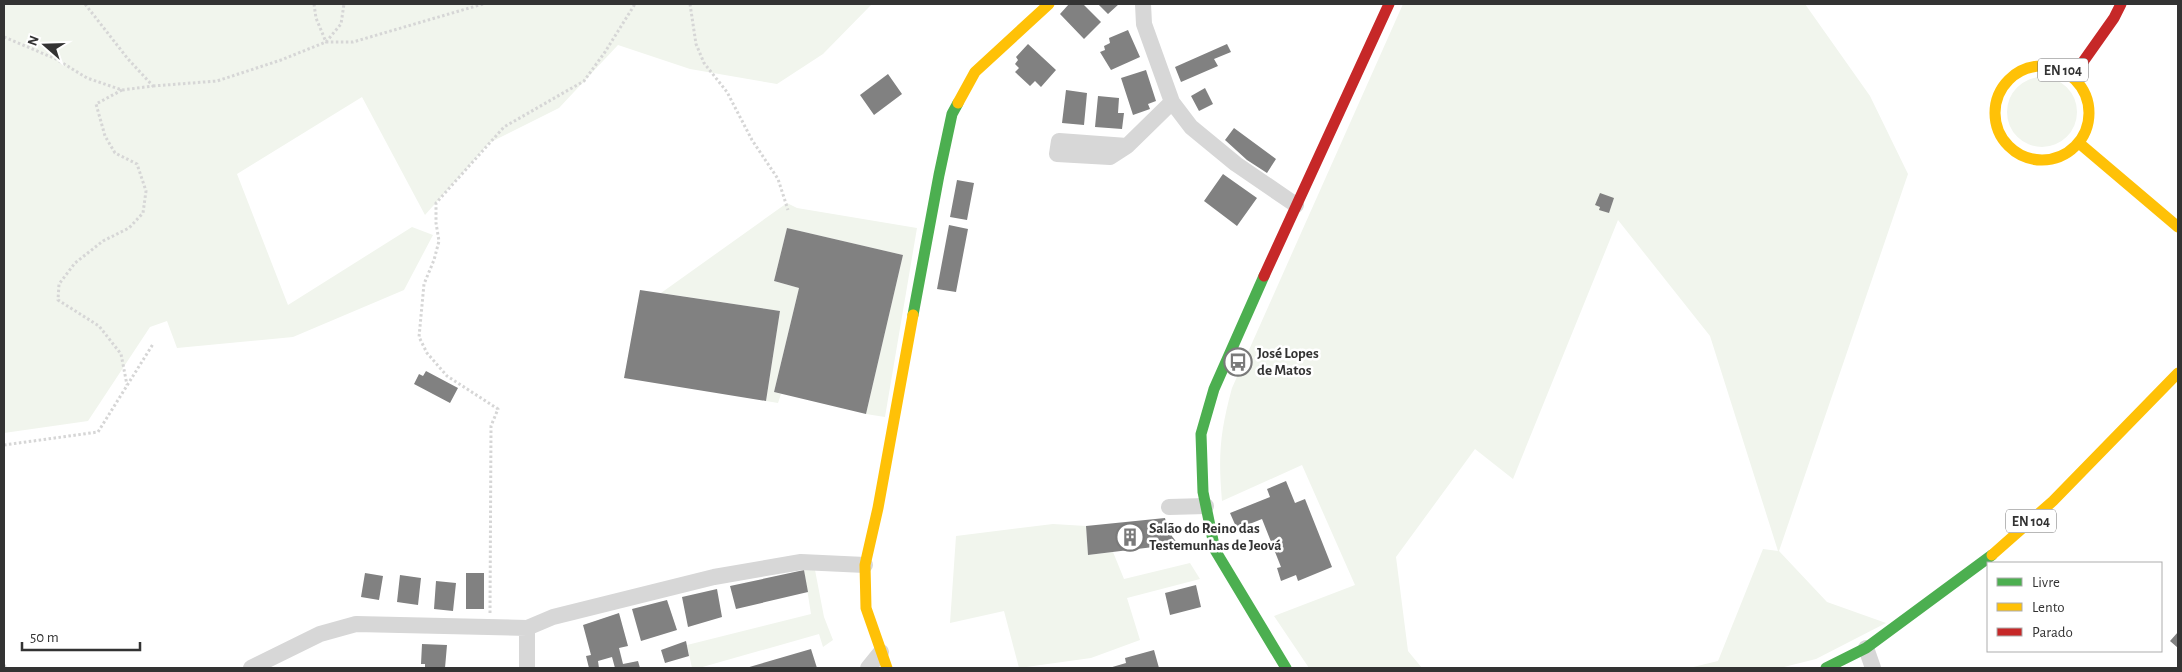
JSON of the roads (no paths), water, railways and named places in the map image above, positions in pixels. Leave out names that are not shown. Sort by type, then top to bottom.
[{"type":"street","points":[[887,668],[866,608],[865,565],[878,508],[939,175],[952,114],[975,72],[1049,4]]},
{"type":"street","points":[[1143,4],[1144,24],[1172,102],[1191,128],[1236,164],[1296,205]]},
{"type":"street","points":[[1286,668],[1214,550],[1203,492],[1201,434],[1214,389],[1389,4]]},
{"type":"street","name":"EN 104","points":[[2073,76],[2122,4]]},
{"type":"street","name":"EN 104","points":[[2043,65],[2059,68],[2073,76],[2082,87],[2089,108],[2086,130],[2079,143],[2067,154],[2052,160],[2036,160],[2021,156],[2008,146],[1999,133],[1994,117],[1996,101],[2002,86],[2013,74],[2027,67],[2043,65]]},
{"type":"street","points":[[1127,146],[1172,102]]},
{"type":"street","points":[[2079,143],[2178,227]]},
{"type":"street","name":"EN 104","points":[[1826,668],[1866,648],[1997,552],[2053,501],[2178,373]]},
{"type":"street","points":[[1169,507],[1206,506]]},
{"type":"street","points":[[251,668],[320,634],[356,624],[527,628],[553,617],[714,577],[801,562],[865,565]]},
{"type":"street","points":[[527,628],[527,668]]},
{"type":"street","points":[[1866,648],[1873,668]]},
{"type":"street","points":[[868,668],[881,652]]},
{"type":"place","name":"José Lopes de Matos","points":[[1238,362]]},
{"type":"place","name":"Salão do Reino das Testemunhas de Jeová","points":[[1130,537]]}]
